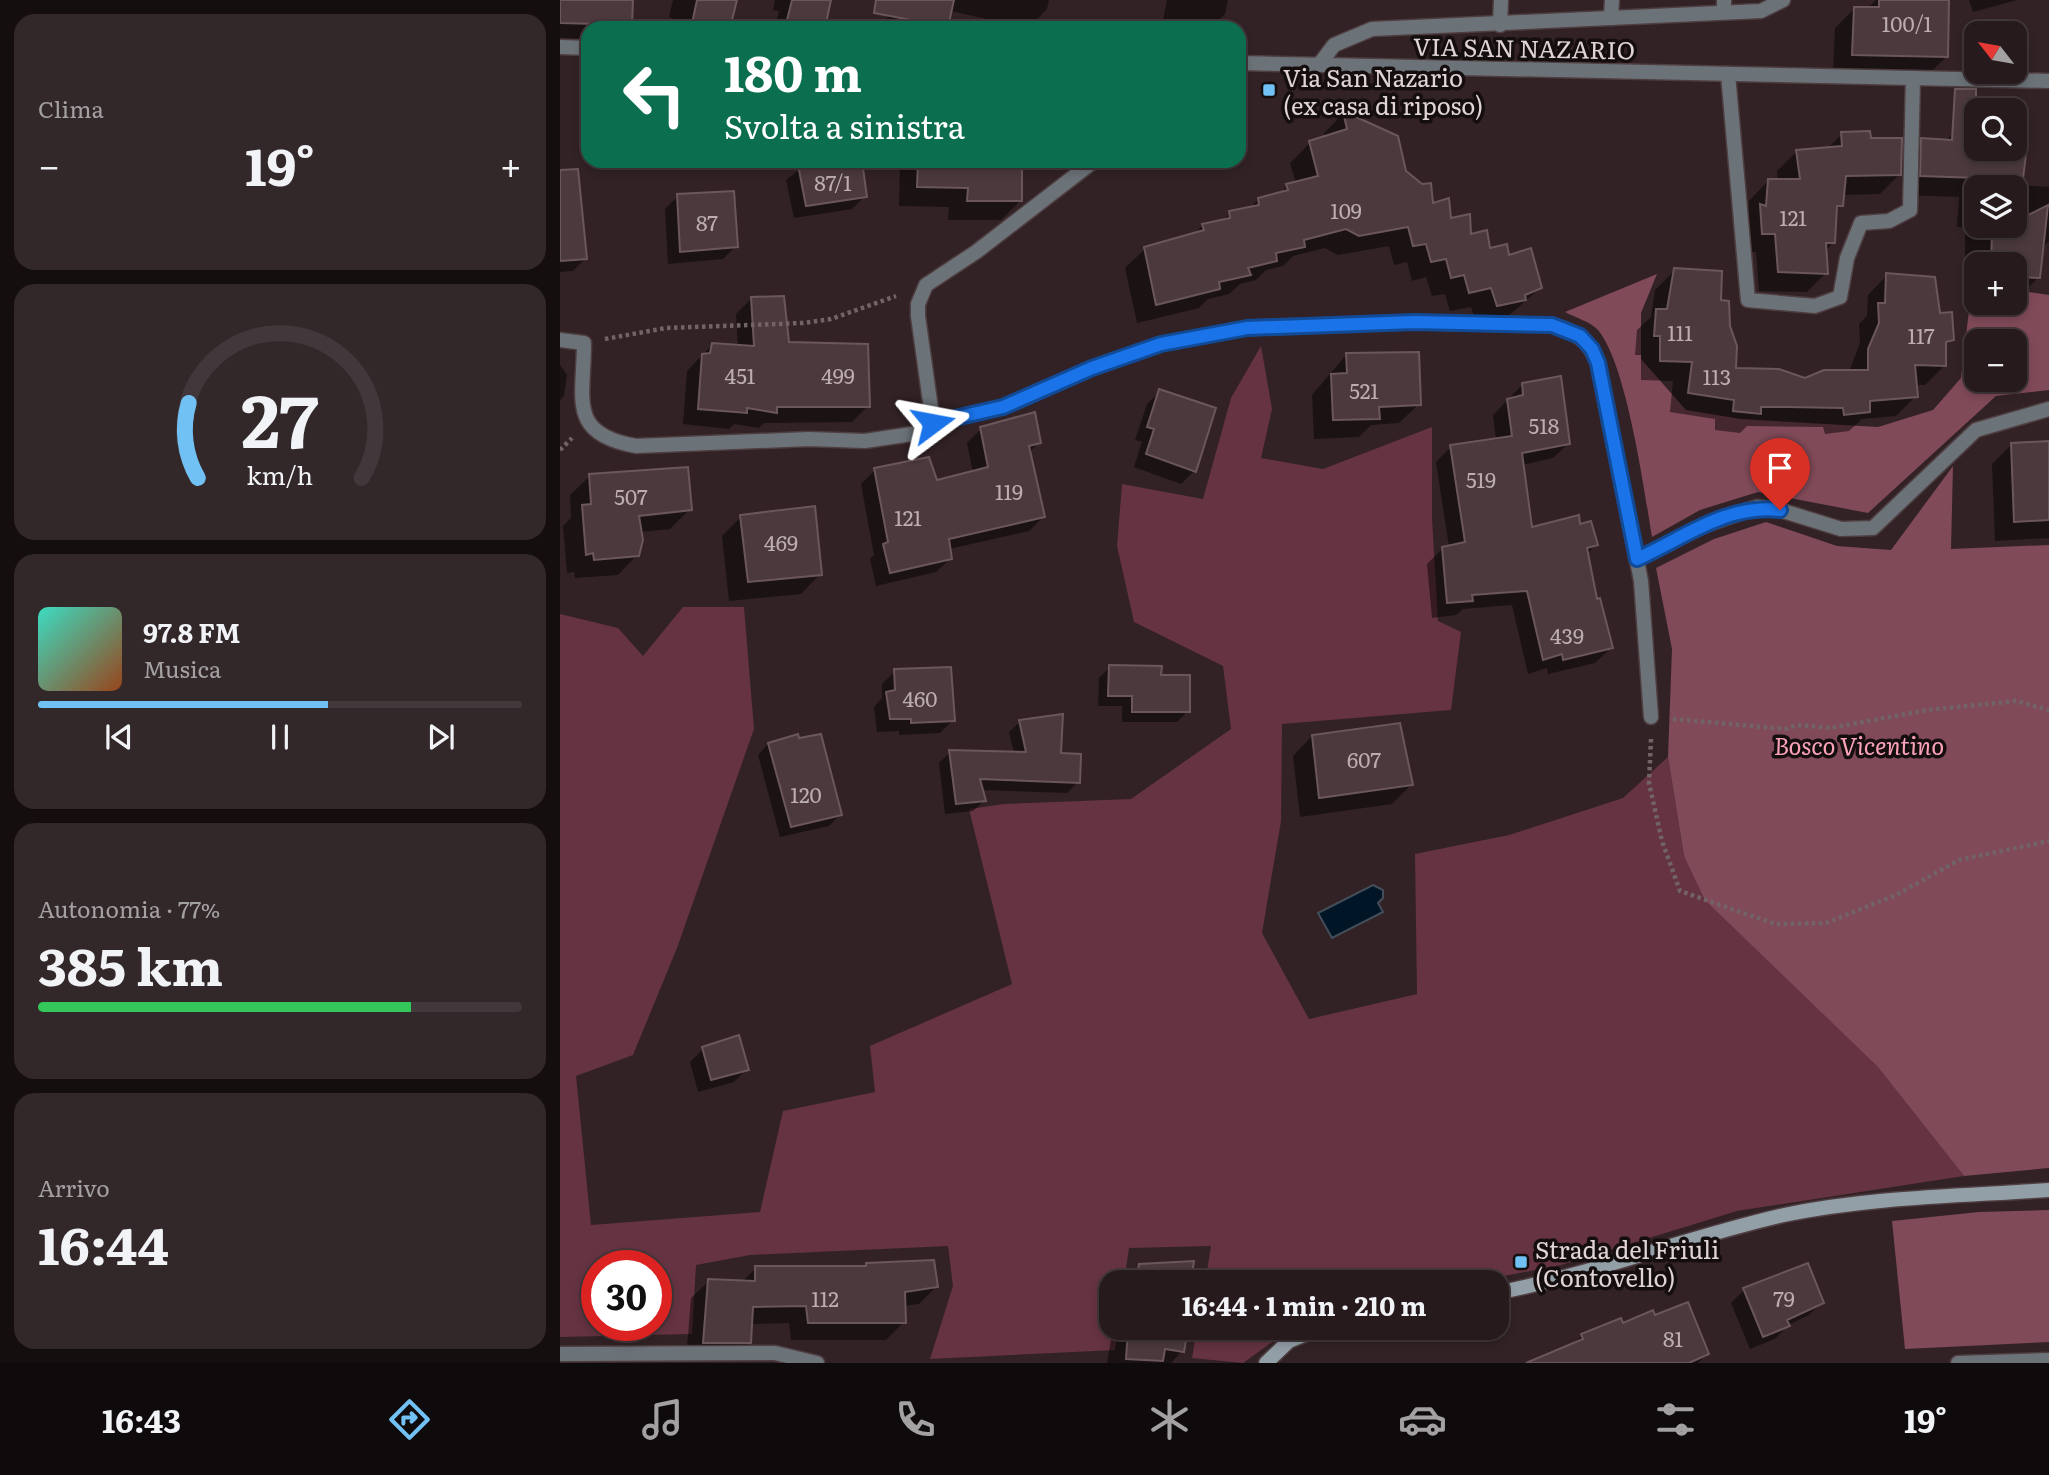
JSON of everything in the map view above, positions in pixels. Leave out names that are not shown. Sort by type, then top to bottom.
[{"type":"main road","points":[[1509,1290],[1542,1284],[1785,1215],[1900,1200],[2049,1190]]},
{"type":"main road","points":[[1266,1363],[1291,1340]]},
{"type":"street","name":"VIA SAN NAZARIO","points":[[1500,24],[1501,0]]},
{"type":"street","name":"VIA SAN NAZARIO","points":[[1611,18],[1612,0]]},
{"type":"street","name":"VIA SAN NAZARIO","points":[[1319,65],[1334,45],[1373,29],[1611,18],[1724,6],[1761,11],[1783,0]]},
{"type":"street","points":[[560,47],[581,48]]},
{"type":"street","name":"VIA SAN NAZARIO","points":[[1246,63],[2049,81]]},
{"type":"street","points":[[1728,74],[1748,300],[1815,306],[1840,298],[1847,258],[1861,223],[1889,221],[1910,210],[1913,78]]},
{"type":"street","points":[[933,423],[918,316],[918,304],[926,285],[976,251],[1085,168]]},
{"type":"street","points":[[560,341],[584,343],[584,416],[590,428],[619,443],[636,446],[809,439],[865,441],[925,432],[933,423],[1003,407],[1092,368],[1161,344],[1247,328],[1414,322],[1552,325],[1580,336],[1592,349],[1598,363],[1637,559],[1651,717]]},
{"type":"street","points":[[1637,559],[1700,527],[1757,507],[1780,510],[1841,530],[1873,528],[1895,511],[1976,430],[2049,409]]},
{"type":"street","points":[[560,1354],[775,1353],[817,1363]]},
{"type":"street","points":[[1958,1363],[2049,1360]]},
{"type":"path","points":[[584,343],[666,328],[803,323],[831,319],[926,285]]},
{"type":"path","points":[[2049,710],[2016,701],[1927,710],[1831,728],[1797,725],[1785,729],[1651,717],[1649,783],[1662,841],[1679,891],[1775,924],[1826,923],[1896,895],[1959,860],[2049,841]]},
{"type":"shaded area","points":[[1261,346],[1272,409],[1261,458],[1323,469],[1432,427],[1432,518],[1438,621],[1461,632],[1451,710],[1282,724],[1281,821],[1262,933],[1309,1019],[1417,994],[1415,854],[1509,835],[1623,798],[1668,757],[1684,856],[1877,1066],[1964,1176],[1737,1211],[1561,1265],[1509,1275],[1509,1270],[1207,1270],[1211,1246],[1129,1248],[1126,1270],[1099,1270],[1099,1340],[1116,1340],[1115,1350],[930,1359],[953,1286],[948,1246],[750,1255],[696,1265],[692,1334],[672,1334],[672,1250],[581,1250],[581,1337],[560,1337],[560,614],[618,628],[643,656],[683,607],[744,607],[754,729],[677,948],[633,1055],[576,1076],[591,1225],[760,1212],[783,1111],[875,1092],[870,1046],[1012,984],[969,809],[1004,804],[1131,799],[1231,729],[1223,666],[1134,622],[1117,546],[1122,484],[1203,499],[1231,398]]},
{"type":"shaded area","points":[[1195,1340],[1275,1340],[1243,1363],[1192,1358]]},
{"type":"green space","points":[[1657,274],[1641,313],[1641,359],[1686,410],[1741,419],[1878,427],[1933,410],[1961,378],[1964,353],[1964,392],[2027,392],[2027,329],[1967,329],[1968,315],[2027,315],[2027,292],[2049,295],[2049,390],[1996,396],[1868,513],[1758,492],[1700,510],[1652,537],[1633,429],[1618,370],[1598,330],[1565,312]]},
{"type":"green space","name":"Bosco Vicentino","points":[[1953,466],[1951,549],[2049,545],[2049,1168],[1964,1176],[1877,1066],[1705,900],[1684,856],[1668,757],[1672,649],[1656,568],[1714,539],[1766,522],[1837,546],[1891,550]]},
{"type":"green space","points":[[2049,1210],[2049,1342],[1905,1349],[1892,1221],[1979,1212]]},
{"type":"water","points":[[1373,885],[1383,890],[1383,898],[1378,903],[1383,912],[1332,938],[1318,913]]},
{"type":"building","points":[[560,0],[633,0],[632,21],[560,23]]},
{"type":"building","points":[[697,0],[737,0],[732,21],[692,21]]},
{"type":"building","points":[[792,0],[831,0],[826,21],[787,21]]},
{"type":"building","points":[[876,0],[954,0],[949,21],[916,21],[874,13]]},
{"type":"building","points":[[1879,0],[1949,0],[1948,57],[1852,55],[1854,7],[1879,7]]},
{"type":"building","points":[[1955,89],[1976,89],[1976,98],[1964,98],[1964,161],[2025,161],[2023,175],[1920,176],[1921,138],[1952,140]]},
{"type":"building","points":[[1343,111],[1398,136],[1406,171],[1422,184],[1431,183],[1433,203],[1449,198],[1451,218],[1470,214],[1471,234],[1487,230],[1490,248],[1507,244],[1509,255],[1531,248],[1542,288],[1525,295],[1526,300],[1497,306],[1491,288],[1469,293],[1464,275],[1451,278],[1446,259],[1431,262],[1426,244],[1413,246],[1408,227],[1359,236],[1346,229],[1304,240],[1305,247],[1276,253],[1277,261],[1248,268],[1251,275],[1219,282],[1220,289],[1156,305],[1144,247],[1204,230],[1202,224],[1230,218],[1229,211],[1259,205],[1258,198],[1288,190],[1286,184],[1318,176],[1309,141],[1347,129]]},
{"type":"building","points":[[1870,131],[1871,138],[1902,138],[1901,175],[1846,176],[1843,206],[1837,206],[1835,243],[1826,243],[1828,274],[1778,272],[1775,234],[1762,234],[1760,204],[1766,206],[1768,179],[1800,179],[1796,150],[1842,146],[1841,132]]},
{"type":"building","points":[[799,168],[863,168],[867,197],[806,206]]},
{"type":"building","points":[[918,168],[1022,168],[1022,201],[967,201],[968,188],[917,187]]},
{"type":"building","points":[[578,169],[587,259],[560,261],[560,170]]},
{"type":"building","points":[[734,191],[738,247],[680,252],[677,194]]},
{"type":"building","points":[[2048,205],[2040,278],[2027,278],[2027,252],[1991,252],[1992,238],[2027,238],[2027,216]]},
{"type":"building","points":[[1674,268],[1722,271],[1721,300],[1729,301],[1730,326],[1737,346],[1736,368],[1779,369],[1805,378],[1824,370],[1868,370],[1868,349],[1879,323],[1878,303],[1885,303],[1886,273],[1935,277],[1940,313],[1952,312],[1954,340],[1946,342],[1946,366],[1915,365],[1918,397],[1870,401],[1870,412],[1844,415],[1843,408],[1787,407],[1761,407],[1761,414],[1733,411],[1734,400],[1688,393],[1692,362],[1660,361],[1660,336],[1654,336],[1656,309],[1667,309]]},
{"type":"building","points":[[784,296],[789,342],[868,344],[870,407],[777,407],[777,413],[747,408],[747,413],[698,409],[702,354],[710,353],[712,343],[754,346],[751,297]]},
{"type":"building","points":[[1419,352],[1421,405],[1379,407],[1380,419],[1333,420],[1331,374],[1347,373],[1346,353]]},
{"type":"building","points":[[1561,376],[1570,444],[1522,453],[1532,527],[1579,515],[1580,524],[1591,521],[1598,545],[1587,548],[1597,599],[1600,598],[1613,648],[1563,660],[1562,654],[1543,660],[1527,591],[1472,595],[1473,601],[1447,603],[1442,547],[1465,542],[1450,445],[1512,436],[1507,399],[1523,395],[1522,383]]},
{"type":"building","points":[[1159,389],[1216,408],[1196,472],[1146,454],[1154,429],[1147,427]]},
{"type":"building","points":[[1035,412],[1041,443],[1029,446],[1045,517],[949,539],[952,559],[890,573],[883,544],[888,542],[874,468],[929,457],[937,480],[988,467],[980,427]]},
{"type":"building","points":[[2049,441],[2049,520],[2014,522],[2011,443]]},
{"type":"building","points":[[688,467],[692,510],[639,516],[643,540],[639,556],[594,560],[593,553],[586,555],[582,505],[591,504],[589,474]]},
{"type":"building","points":[[815,506],[822,575],[748,582],[740,515]]},
{"type":"building","points":[[1109,665],[1162,666],[1161,675],[1190,675],[1190,712],[1132,712],[1132,696],[1108,696]]},
{"type":"building","points":[[951,667],[955,721],[911,723],[911,719],[890,719],[886,692],[895,690],[894,669]]},
{"type":"building","points":[[1063,714],[1061,753],[1081,754],[1080,783],[980,779],[986,801],[956,804],[949,750],[1026,752],[1019,720]]},
{"type":"building","points":[[1400,723],[1413,785],[1319,798],[1312,735]]},
{"type":"building","points":[[798,734],[799,738],[821,734],[842,815],[791,827],[768,743]]},
{"type":"building","points":[[739,1035],[749,1070],[711,1080],[702,1047]]},
{"type":"building","points":[[934,1260],[938,1287],[905,1292],[906,1323],[808,1323],[806,1306],[753,1307],[751,1343],[703,1343],[708,1279],[755,1281],[755,1266],[866,1266],[866,1263]]},
{"type":"building","points":[[1194,1261],[1193,1270],[1138,1270],[1139,1264]]},
{"type":"building","points":[[1808,1263],[1824,1303],[1787,1320],[1790,1326],[1763,1337],[1743,1288]]},
{"type":"building","points":[[1688,1302],[1709,1354],[1689,1363],[1526,1363],[1583,1339],[1581,1334],[1621,1318],[1623,1323],[1653,1310],[1655,1315]]},
{"type":"building","points":[[1127,1340],[1186,1340],[1184,1352],[1165,1349],[1163,1361],[1126,1359]]},
{"type":"place","name":"Via San Nazario (ex casa di riposo)","points":[[1269,90]]},
{"type":"place","name":"Strada del Friuli (Contovello)","points":[[1521,1262]]},
{"type":"route","points":[[933,423],[1003,407],[1092,368],[1161,344],[1247,328],[1414,322],[1552,325],[1580,336],[1592,349],[1598,363],[1637,559],[1728,515],[1757,507],[1780,510]]}]
